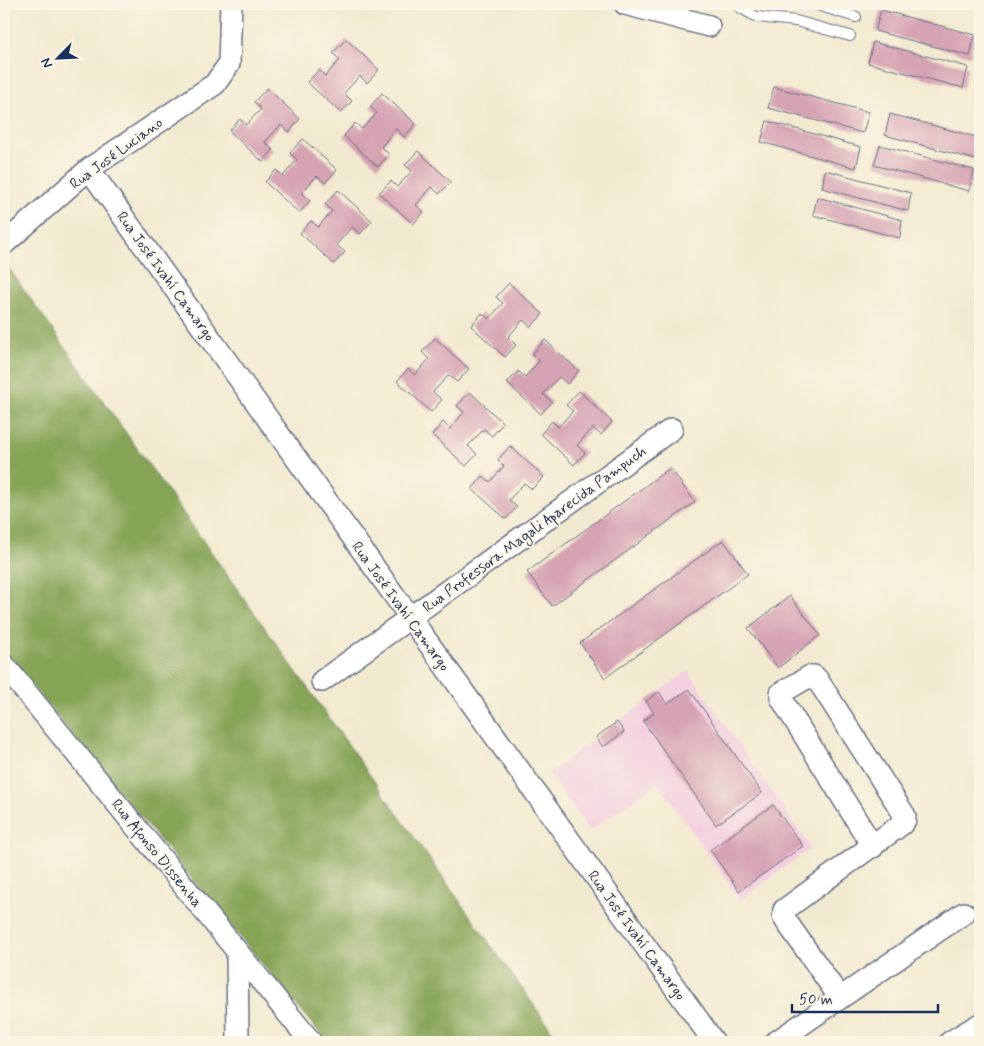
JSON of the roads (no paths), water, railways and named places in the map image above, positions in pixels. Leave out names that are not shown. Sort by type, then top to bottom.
[{"type":"street","name":"Rua José Luciano","points":[[7,239],[89,169],[215,84],[229,64],[231,4]]},
{"type":"street","points":[[625,4],[709,26]]},
{"type":"street","name":"Rua José Ivahí Camargo","points":[[89,169],[714,1042]]},
{"type":"street","name":"Rua Professora Magali Aparecida Pampuch","points":[[322,681],[672,429]]},
{"type":"street","name":"Rua Afonso Dissenha","points":[[4,665],[310,1042]]},
{"type":"street","points":[[840,998],[783,916],[784,910],[873,847],[902,824],[905,816],[817,678],[810,676],[781,693],[781,698],[873,847]]},
{"type":"street","points":[[776,1042],[964,913]]},
{"type":"street","points":[[236,951],[238,1042]]},
{"type":"street","points":[[950,1042],[980,1024]]},
{"type":"lane","points":[[739,4],[739,7],[757,17],[796,21],[850,36]]},
{"type":"lane","points":[[814,4],[856,17]]}]
